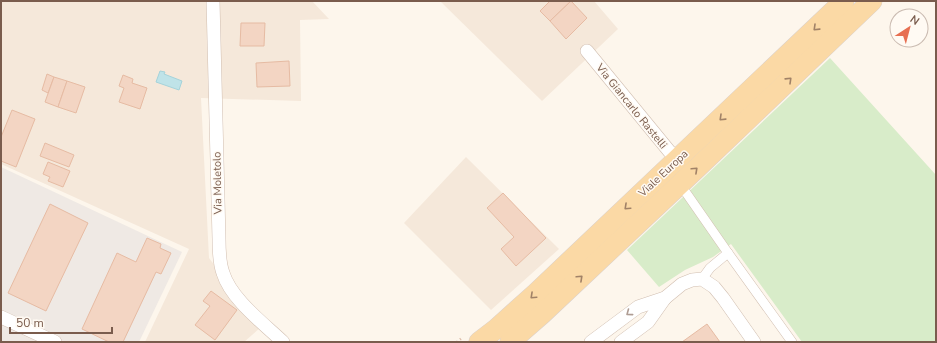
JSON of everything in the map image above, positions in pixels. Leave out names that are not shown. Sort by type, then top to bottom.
[{"type":"main road","name":"Viale Europa","points":[[479,342],[535,294],[844,1]]},
{"type":"main road","name":"Viale Europa","points":[[510,342],[559,298],[872,1]]},
{"type":"street","name":"Via Moletolo","points":[[214,1],[219,239],[221,264],[226,280],[235,296],[283,342]]},
{"type":"street","name":"Via Giancarlo Rastelli","points":[[587,51],[669,151],[678,159]]},
{"type":"street","points":[[680,184],[792,342]]},
{"type":"street","points":[[702,280],[710,268],[728,253]]},
{"type":"street","points":[[621,342],[648,322],[665,298],[682,284],[692,280],[702,280],[714,287],[754,342]]},
{"type":"street","points":[[591,342],[638,307],[665,298]]},
{"type":"street","points":[[1,317],[55,342]]},
{"type":"shaded area","points":[[1,1],[312,1],[329,19],[300,20],[301,101],[201,98],[209,258],[261,327],[244,342],[145,342],[189,249],[1,164]]},
{"type":"shaded area","points":[[440,1],[594,1],[618,29],[542,101]]},
{"type":"shaded area","points":[[466,157],[559,249],[491,310],[404,223]]},
{"type":"shaded area","points":[[1,167],[182,252],[139,342],[1,342]]},
{"type":"green space","points":[[830,58],[936,175],[936,342],[802,342],[731,244],[713,257],[685,270],[659,287],[627,250]]},
{"type":"water","points":[[160,71],[182,81],[179,90],[156,82]]},
{"type":"building","points":[[550,1],[571,1],[550,21],[540,11]]},
{"type":"building","points":[[571,1],[587,18],[566,39],[550,21]]},
{"type":"building","points":[[241,23],[265,23],[264,46],[240,46]]},
{"type":"building","points":[[289,61],[290,86],[257,87],[256,63]]},
{"type":"building","points":[[47,74],[54,77],[48,93],[42,90]]},
{"type":"building","points":[[123,75],[133,79],[132,83],[147,88],[140,109],[119,102],[124,88],[119,86]]},
{"type":"building","points":[[54,77],[67,81],[58,107],[45,102]]},
{"type":"building","points":[[67,81],[85,87],[76,113],[58,107]]},
{"type":"building","points":[[12,110],[35,119],[16,167],[1,161],[1,137]]},
{"type":"building","points":[[45,143],[74,155],[69,167],[40,156]]},
{"type":"building","points":[[48,162],[70,171],[63,187],[48,181],[50,177],[43,174]]},
{"type":"building","points":[[503,193],[546,238],[516,266],[501,249],[514,237],[487,208]]},
{"type":"building","points":[[50,204],[88,223],[46,311],[8,293]]},
{"type":"building","points":[[147,238],[161,244],[160,248],[171,253],[161,274],[156,272],[123,342],[109,342],[82,329],[117,253],[136,262]]},
{"type":"building","points":[[211,291],[237,310],[215,340],[195,325],[210,306],[203,301]]},
{"type":"building","points":[[707,324],[720,342],[682,342]]}]
